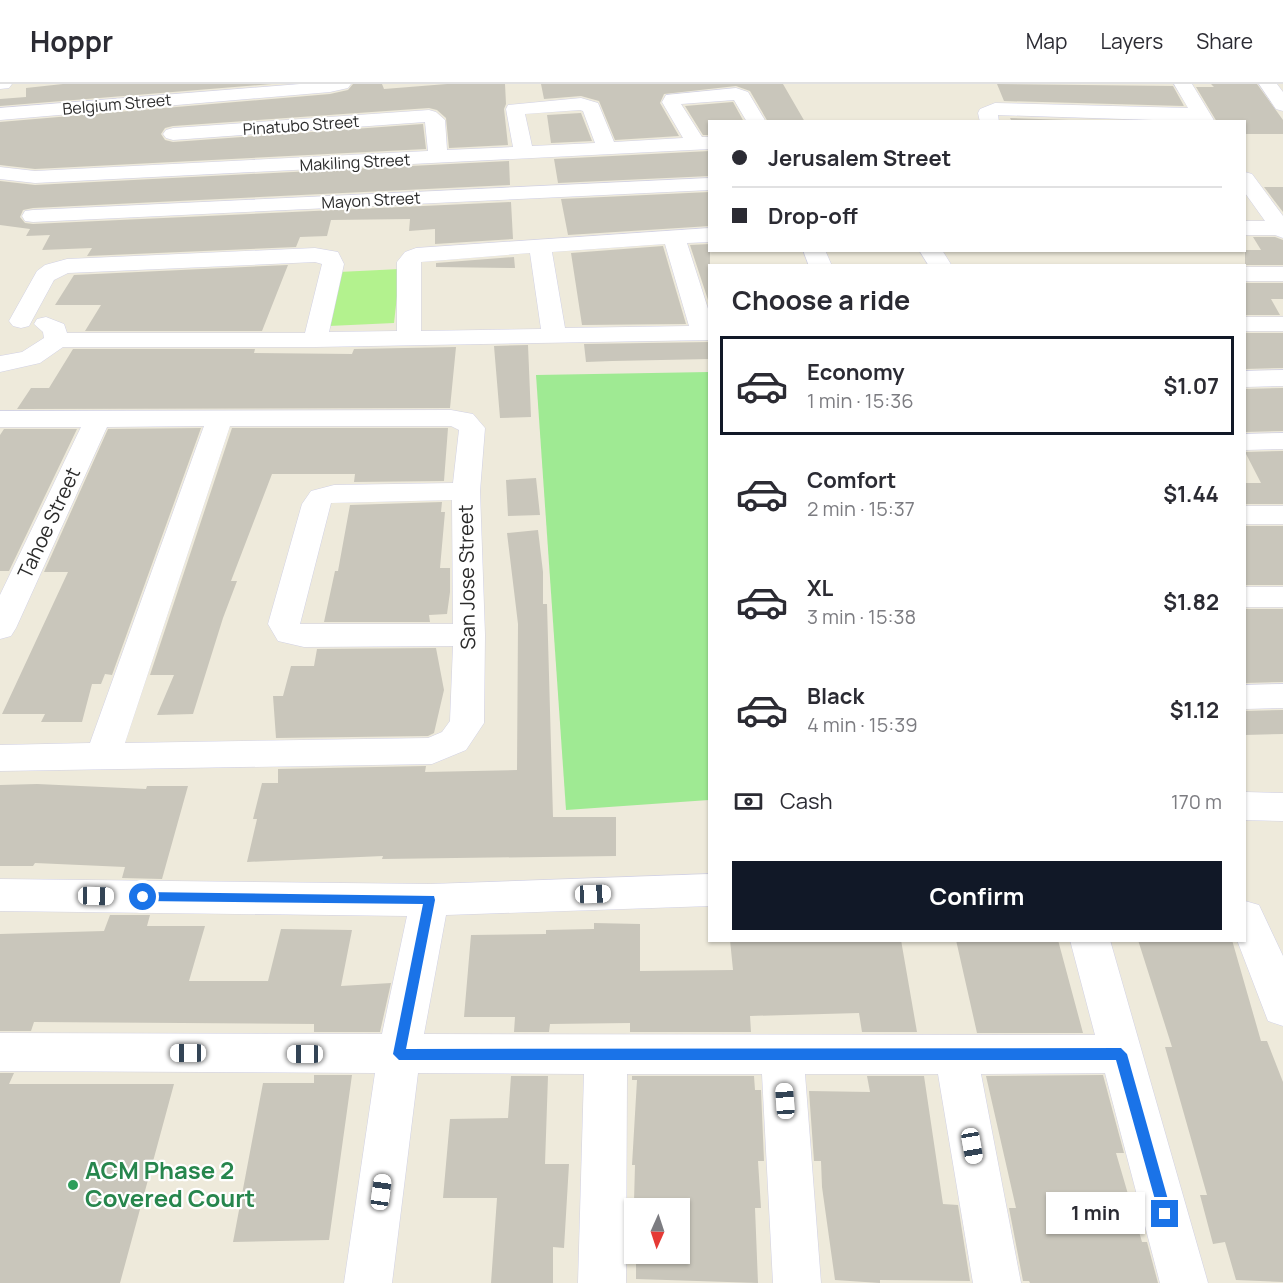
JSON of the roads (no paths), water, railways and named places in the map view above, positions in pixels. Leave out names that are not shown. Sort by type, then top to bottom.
[{"type":"street","points":[[101,106],[106,84]]},
{"type":"street","name":"Belgium Street","points":[[0,114],[101,106],[191,91],[342,84]]},
{"type":"street","points":[[1183,84],[1203,118]]},
{"type":"street","points":[[1268,84],[1283,105]]},
{"type":"street","points":[[139,211],[191,91]]},
{"type":"street","points":[[703,143],[670,102],[673,99],[736,94],[741,96],[756,120]]},
{"type":"street","points":[[524,153],[515,109],[588,105],[607,149]]},
{"type":"street","name":"Pinatubo Street","points":[[172,134],[429,116],[435,120],[438,158]]},
{"type":"street","points":[[990,116],[1203,118]]},
{"type":"street","name":"Makiling Street","points":[[0,173],[35,177],[703,143]]},
{"type":"street","name":"Mayon Street","points":[[33,216],[708,184]]},
{"type":"street","points":[[1247,185],[1282,230]]},
{"type":"street","points":[[1246,228],[1282,230]]},
{"type":"street","points":[[409,337],[408,262],[413,257],[424,253],[708,235]]},
{"type":"street","points":[[56,340],[315,340],[706,333],[674,237]]},
{"type":"street","points":[[540,245],[554,335]]},
{"type":"street","points":[[10,323],[45,276],[53,270],[67,266],[315,255],[330,257],[333,264],[315,340]]},
{"type":"street","points":[[1246,274],[1283,274]]},
{"type":"street","points":[[0,365],[25,361],[46,351],[56,340],[55,329],[41,322],[10,323]]},
{"type":"street","points":[[1246,324],[1283,324]]},
{"type":"street","points":[[1246,379],[1283,378]]},
{"type":"street","name":"Tahoe Street","points":[[0,628],[98,418]]},
{"type":"street","points":[[103,756],[220,418]]},
{"type":"street","name":"San Jose Street","points":[[0,419],[451,418],[464,420],[472,428],[466,491],[469,635],[467,723],[454,741],[432,752],[0,758]]},
{"type":"street","points":[[1246,442],[1283,441]]},
{"type":"street","points":[[466,491],[333,494],[321,497],[316,504],[284,624],[289,633],[304,636],[469,635]]},
{"type":"street","points":[[1246,515],[1283,515]]},
{"type":"street","points":[[1246,597],[1283,597]]},
{"type":"street","points":[[1246,697],[1283,696]]},
{"type":"street","points":[[1246,806],[1283,807]]},
{"type":"street","points":[[0,895],[430,900],[708,890]]},
{"type":"street","points":[[368,1283],[399,1054],[430,900]]},
{"type":"street","points":[[1262,933],[1283,1008]]},
{"type":"street","points":[[1091,942],[1184,1283]]},
{"type":"street","points":[[0,1052],[606,1055],[1121,1054]]},
{"type":"street","points":[[602,1283],[606,1055]]},
{"type":"street","points":[[782,1055],[797,1283]]},
{"type":"street","points":[[956,1055],[997,1283]]},
{"type":"place","name":"ACM Phase 2 Covered Court","points":[[73,1185]]}]
